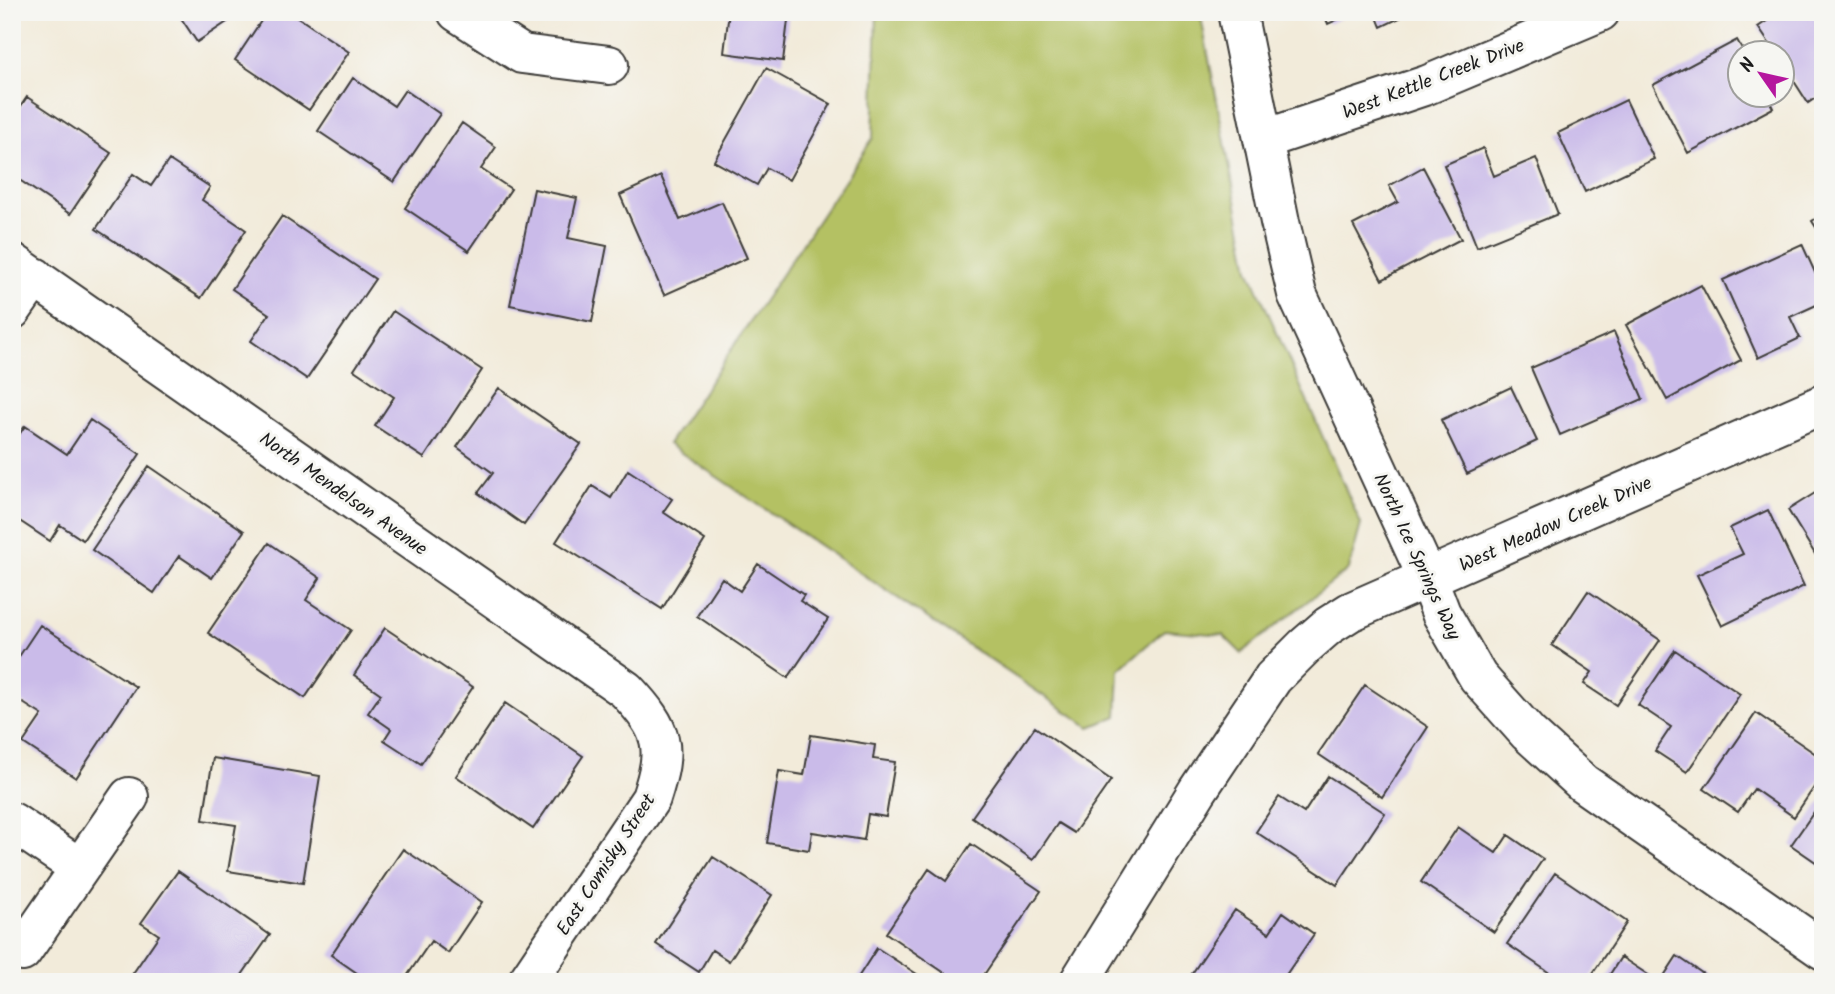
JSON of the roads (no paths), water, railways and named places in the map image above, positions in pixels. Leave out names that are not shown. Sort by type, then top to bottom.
[{"type":"street","points":[[457,12],[522,54],[609,65]]},
{"type":"street","name":"North Ice Springs Way","points":[[1237,12],[1297,294],[1428,579],[1441,613],[1478,677],[1528,733],[1583,783],[1823,950]]},
{"type":"street","name":"West Kettle Creek Drive","points":[[1265,139],[1427,85],[1600,12]]},
{"type":"street","points":[[12,310],[24,270]]},
{"type":"street","name":"North Mendelson Avenue","points":[[24,270],[626,690],[645,710],[660,738]]},
{"type":"street","name":"West Meadow Creek Drive","points":[[1079,982],[1198,790],[1273,678],[1328,626],[1350,612],[1823,404]]},
{"type":"street","name":"East Comisky Street","points":[[527,982],[651,798],[661,767],[660,738]]},
{"type":"street","points":[[22,952],[129,797]]},
{"type":"street","points":[[12,822],[80,868]]}]
